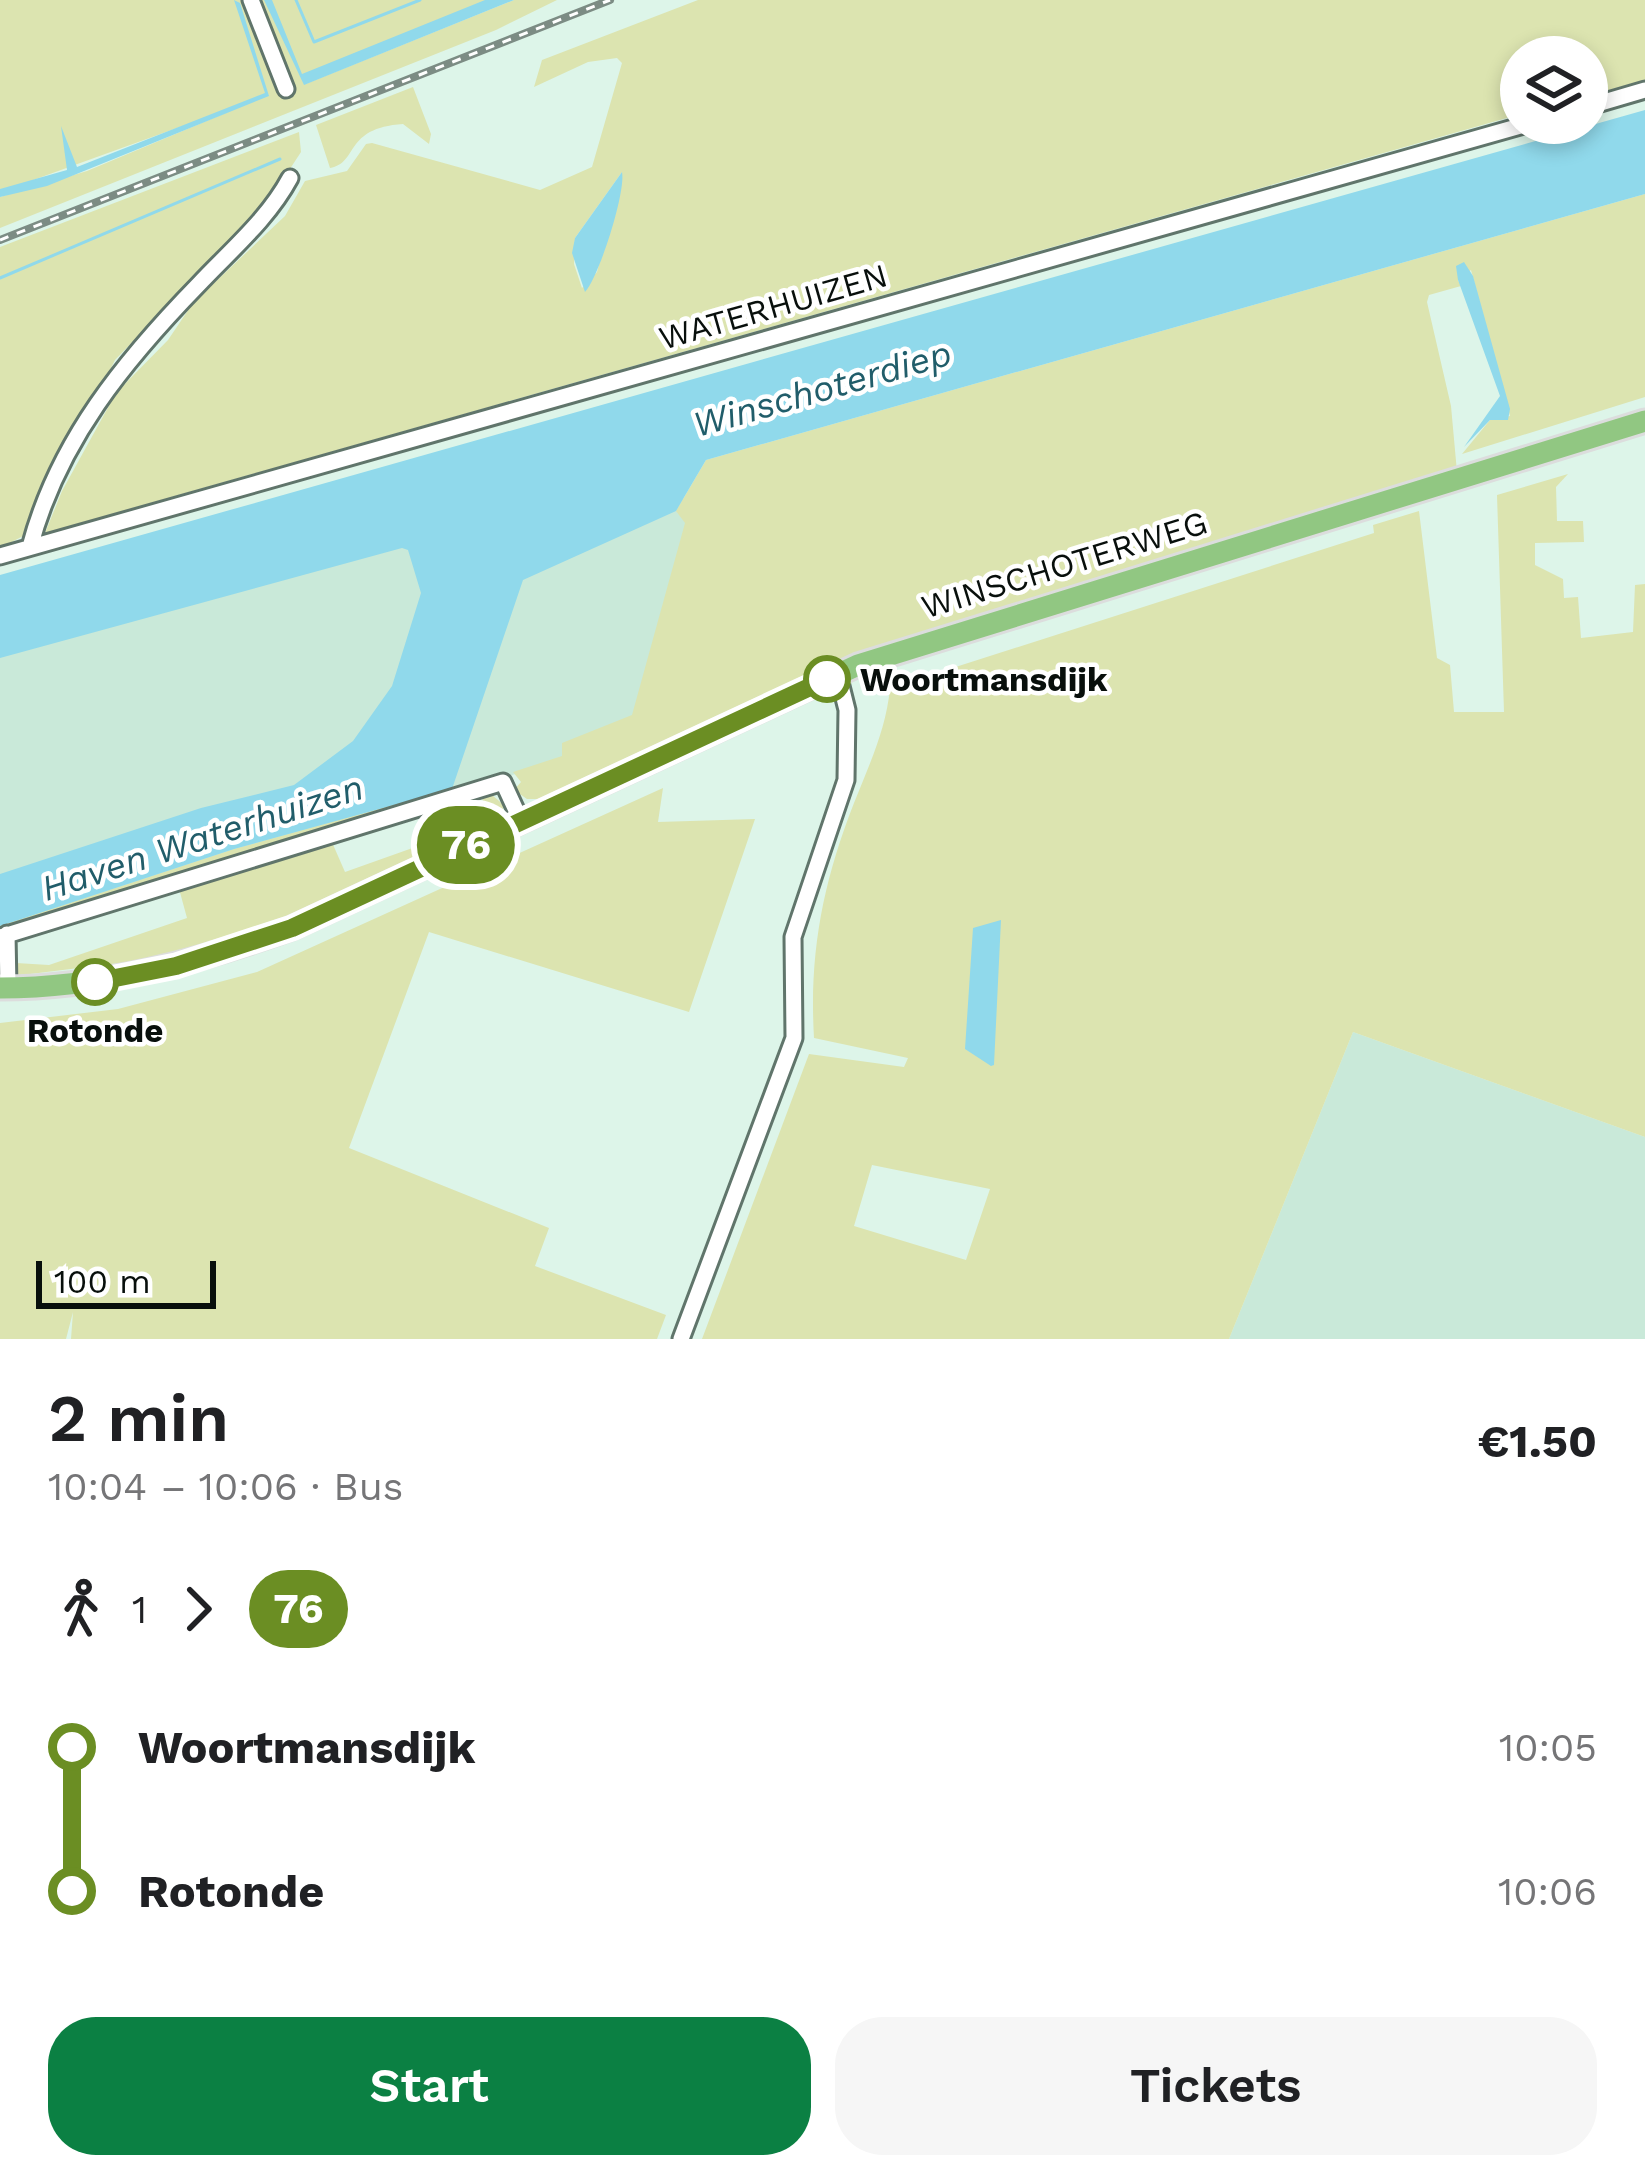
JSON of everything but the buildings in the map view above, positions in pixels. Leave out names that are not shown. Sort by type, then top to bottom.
[{"type":"main road","name":"WINSCHOTERWEG","points":[[3,991],[63,992],[78,984],[176,966],[292,928],[838,674],[918,643],[1645,421]]},
{"type":"street","points":[[250,0],[286,89]]},
{"type":"street","points":[[1608,101],[1645,90]]},
{"type":"street","name":"WATERHUIZEN","points":[[0,556],[1500,132]]},
{"type":"street","points":[[30,547],[47,502],[106,387],[268,213],[290,178]]},
{"type":"street","points":[[681,1339],[794,1038],[794,937],[846,780],[847,710],[838,674]]},
{"type":"street","name":"WINSCHOTERWEG","points":[[3,991],[4,936],[503,782],[520,819]]},
{"type":"shaded area","points":[[695,497],[634,733],[568,758],[0,931],[0,633],[258,556]]},
{"type":"shaded area","points":[[1353,1032],[1645,1137],[1645,1339],[1229,1339]]},
{"type":"green space","points":[[0,0],[500,0],[364,54],[303,85],[514,0],[557,0],[496,30],[0,228],[0,197],[87,171],[271,94],[0,192]]},
{"type":"green space","points":[[698,0],[1645,0],[1645,80],[1608,90],[1608,36],[1500,36],[1500,120],[45,533],[62,491],[116,393],[168,340],[193,303],[285,216],[305,181],[347,171],[366,144],[372,143],[540,190],[592,167],[622,63],[617,58],[588,62],[534,87],[542,60]],"holes":[[[622,172],[597,272],[582,288],[574,264],[575,238]]]},
{"type":"green space","points":[[413,87],[431,134],[429,144],[403,124],[384,127],[361,138],[345,160],[330,168],[316,125]]},
{"type":"green space","points":[[299,132],[301,152],[269,201],[115,360],[29,533],[0,548],[0,247]]},
{"type":"green space","points":[[1645,194],[1645,397],[1462,454],[1490,420],[1510,416],[1471,270],[1458,280],[1461,286],[1429,295],[1427,302],[1451,406],[1457,472],[854,655],[545,799],[527,799],[514,790],[521,782],[513,772],[562,756],[562,743],[632,715],[685,523],[676,511],[706,460]]},
{"type":"green space","points":[[1568,474],[1556,487],[1557,521],[1583,521],[1584,542],[1535,543],[1535,565],[1563,579],[1564,598],[1578,597],[1581,638],[1633,632],[1635,585],[1645,584],[1645,1137],[1353,1032],[1229,1339],[702,1339],[809,1054],[904,1067],[908,1058],[814,1038],[816,947],[826,890],[881,733],[890,688],[1374,533],[1373,525],[1419,511],[1437,658],[1450,665],[1454,712],[1504,712],[1497,495]],"holes":[[[872,1165],[990,1189],[966,1260],[854,1226]]]},
{"type":"green space","points":[[467,787],[0,932],[0,926],[234,849]]},
{"type":"green space","points":[[663,788],[658,822],[755,819],[689,1012],[429,932],[349,1148],[549,1228],[535,1266],[666,1315],[657,1339],[71,1339],[73,1312],[66,1339],[0,1339],[0,1023],[118,1009],[257,972]]},
{"type":"green space","points":[[492,795],[505,806],[492,823],[277,925],[168,957],[14,976],[16,963],[49,965],[187,918],[178,885],[331,840],[345,872],[435,840],[487,814],[482,798]]},
{"type":"water","points":[[234,0],[240,3],[269,96],[47,186],[0,197],[0,189],[67,170],[61,126],[77,167],[265,93]]},
{"type":"water","points":[[264,0],[272,0],[302,74],[485,0],[514,0],[304,85]]},
{"type":"water","points":[[1645,110],[1645,194],[706,460],[676,511],[523,580],[452,789],[234,849],[0,926],[0,874],[201,808],[294,785],[353,741],[392,686],[421,593],[408,550],[402,548],[0,658],[0,575],[1525,144],[1608,144],[1608,120]]},
{"type":"water","points":[[622,172],[610,234],[585,292],[572,253],[575,238]]},
{"type":"water","points":[[1464,262],[1473,276],[1510,409],[1508,420],[1490,420],[1464,447],[1500,396],[1458,280],[1456,266]]},
{"type":"water","points":[[1001,920],[991,1066],[965,1049],[973,928]]},
{"type":"waterway","points":[[296,0],[314,42],[420,0]]},
{"type":"waterway","points":[[0,278],[280,159]]},
{"type":"railway","points":[[0,240],[610,0]]},
{"type":"bus line","name":"76","points":[[95,982],[176,966],[292,928],[827,679]]},
{"type":"place","name":"Woortmansdijk","points":[[827,679]]},
{"type":"place","name":"Rotonde","points":[[95,982]]},
{"type":"water label","name":"Winschoterdiep","points":[[822,388]]},
{"type":"water label","name":"Haven Waterhuizen","points":[[202,837]]}]
